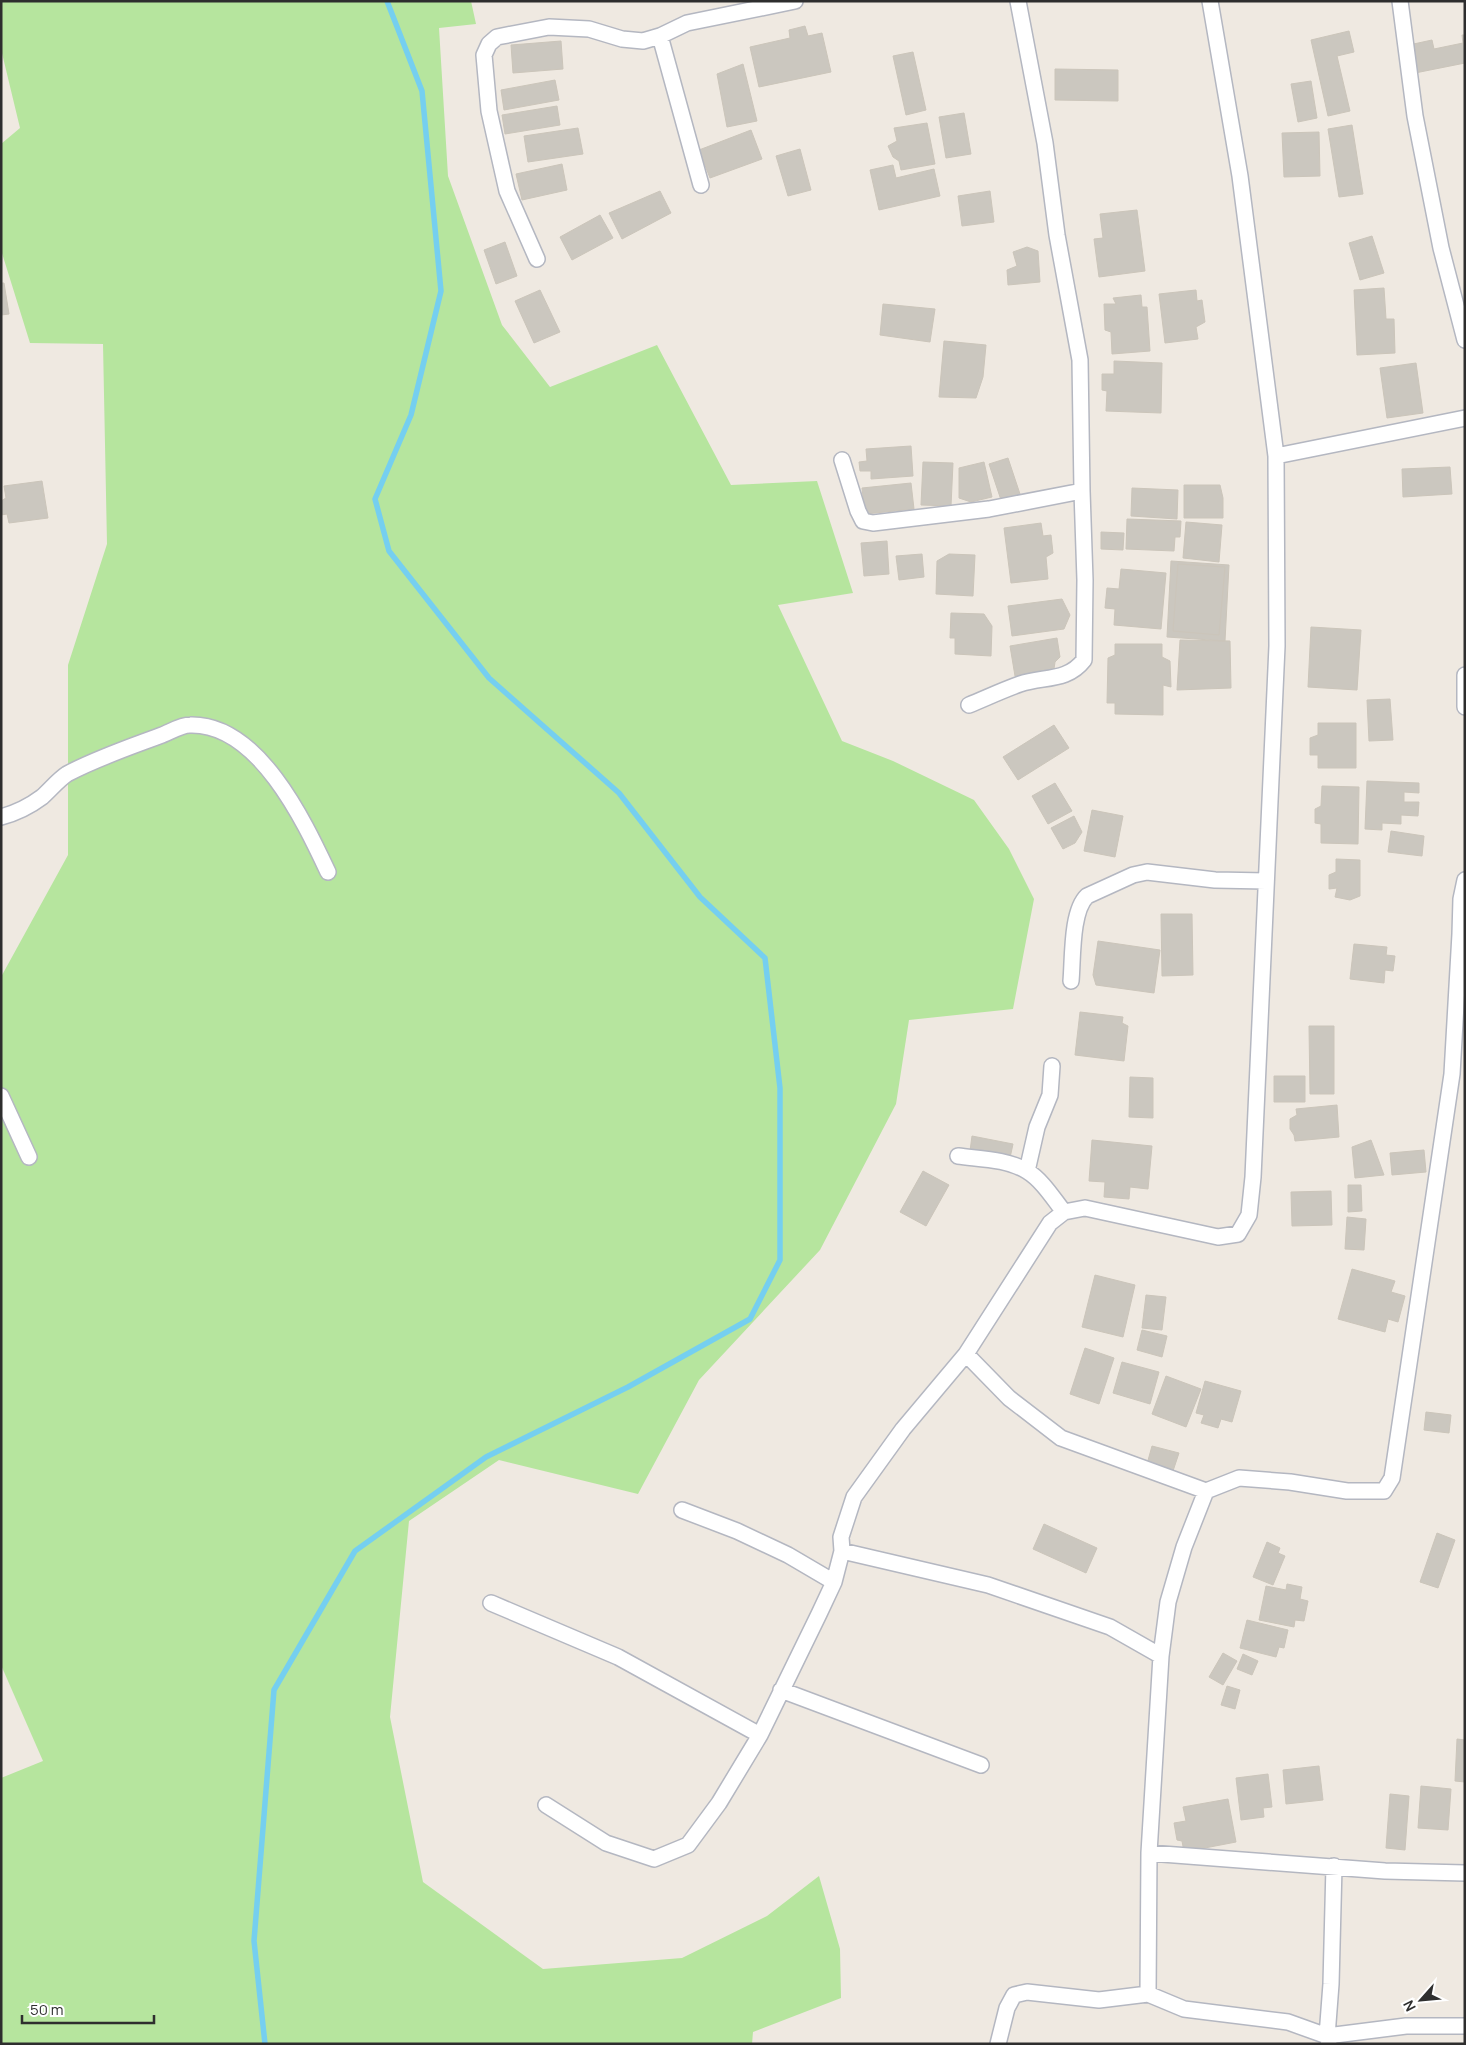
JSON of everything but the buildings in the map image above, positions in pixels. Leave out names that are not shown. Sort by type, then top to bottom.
[{"type":"street","points":[[537,259],[506,191],[489,112],[484,55],[489,44],[497,37],[549,27],[589,29],[622,39],[643,41],[660,36],[687,23],[795,1]]},
{"type":"street","points":[[969,705],[1021,684],[1060,676],[1076,670],[1084,660],[1085,580],[1080,360],[1058,234],[1045,143],[1018,1]]},
{"type":"street","points":[[546,1805],[606,1843],[654,1858],[688,1845],[719,1803],[760,1735],[834,1582],[842,1550],[841,1537],[854,1497],[903,1429],[966,1354],[1050,1223],[1064,1212],[1085,1208],[1218,1237],[1238,1234],[1249,1215],[1254,1177],[1277,646],[1276,456],[1240,176],[1210,1]]},
{"type":"street","points":[[1400,1],[1419,135],[1441,248],[1465,340]]},
{"type":"street","points":[[660,36],[701,185]]},
{"type":"street","points":[[1276,456],[1465,418]]},
{"type":"street","points":[[842,460],[858,511],[863,520],[873,523],[989,509],[1082,491]]},
{"type":"street","points":[[1465,675],[1465,707]]},
{"type":"street","points":[[1,817],[15,813],[40,798],[64,776],[87,764],[189,725],[215,728],[247,747],[278,781],[304,821],[328,872]]},
{"type":"street","points":[[1071,981],[1077,913],[1082,901],[1087,896],[1133,875],[1147,872],[1215,880],[1266,882]]},
{"type":"street","points":[[966,1354],[1009,1398],[1061,1438],[1206,1491],[1239,1478],[1290,1482],[1347,1491],[1384,1491],[1392,1478],[1452,1074],[1461,899],[1465,880]]},
{"type":"street","points":[[1027,1171],[1037,1127],[1050,1095],[1052,1066]]},
{"type":"street","points":[[1,1096],[29,1157]]},
{"type":"street","points":[[958,1156],[1009,1163],[1027,1171],[1044,1187],[1064,1212]]},
{"type":"street","points":[[1148,1994],[1149,1853],[1161,1656],[1168,1602],[1184,1547],[1206,1491]]},
{"type":"street","points":[[682,1510],[737,1531],[788,1555],[834,1582]]},
{"type":"street","points":[[842,1550],[988,1585],[1110,1627],[1161,1656]]},
{"type":"street","points":[[491,1603],[618,1657],[760,1735]]},
{"type":"street","points":[[781,1690],[980,1764]]},
{"type":"street","points":[[1149,1853],[1385,1871],[1465,1873]]},
{"type":"street","points":[[1328,2040],[1334,1866]]},
{"type":"street","points":[[998,2044],[1007,2008],[1014,1995],[1027,1992],[1099,2000],[1148,1994],[1184,2009],[1288,2022],[1328,2040],[1406,2026],[1465,2026]]},
{"type":"green space","points":[[1,1],[471,1],[476,24],[439,28],[448,176],[502,325],[550,387],[657,345],[731,485],[817,481],[853,593],[778,605],[842,741],[893,761],[974,800],[1009,849],[1034,899],[1013,1009],[909,1020],[896,1104],[820,1250],[699,1380],[638,1494],[499,1460],[409,1521],[390,1717],[423,1882],[543,1969],[682,1958],[767,1916],[819,1876],[840,1949],[841,1998],[753,2032],[752,2044],[1,2044],[1,1778],[43,1761],[1,1665],[1,977],[68,855],[68,665],[107,544],[103,344],[30,343],[1,250],[1,144],[20,128],[1,49]]},
{"type":"waterway","points":[[265,2044],[254,1941],[274,1690],[355,1551],[486,1457],[628,1387],[750,1319],[780,1260],[780,1088],[765,958],[700,897],[619,793],[489,678],[389,551],[375,499],[411,415],[441,291],[422,91],[387,1]]}]
